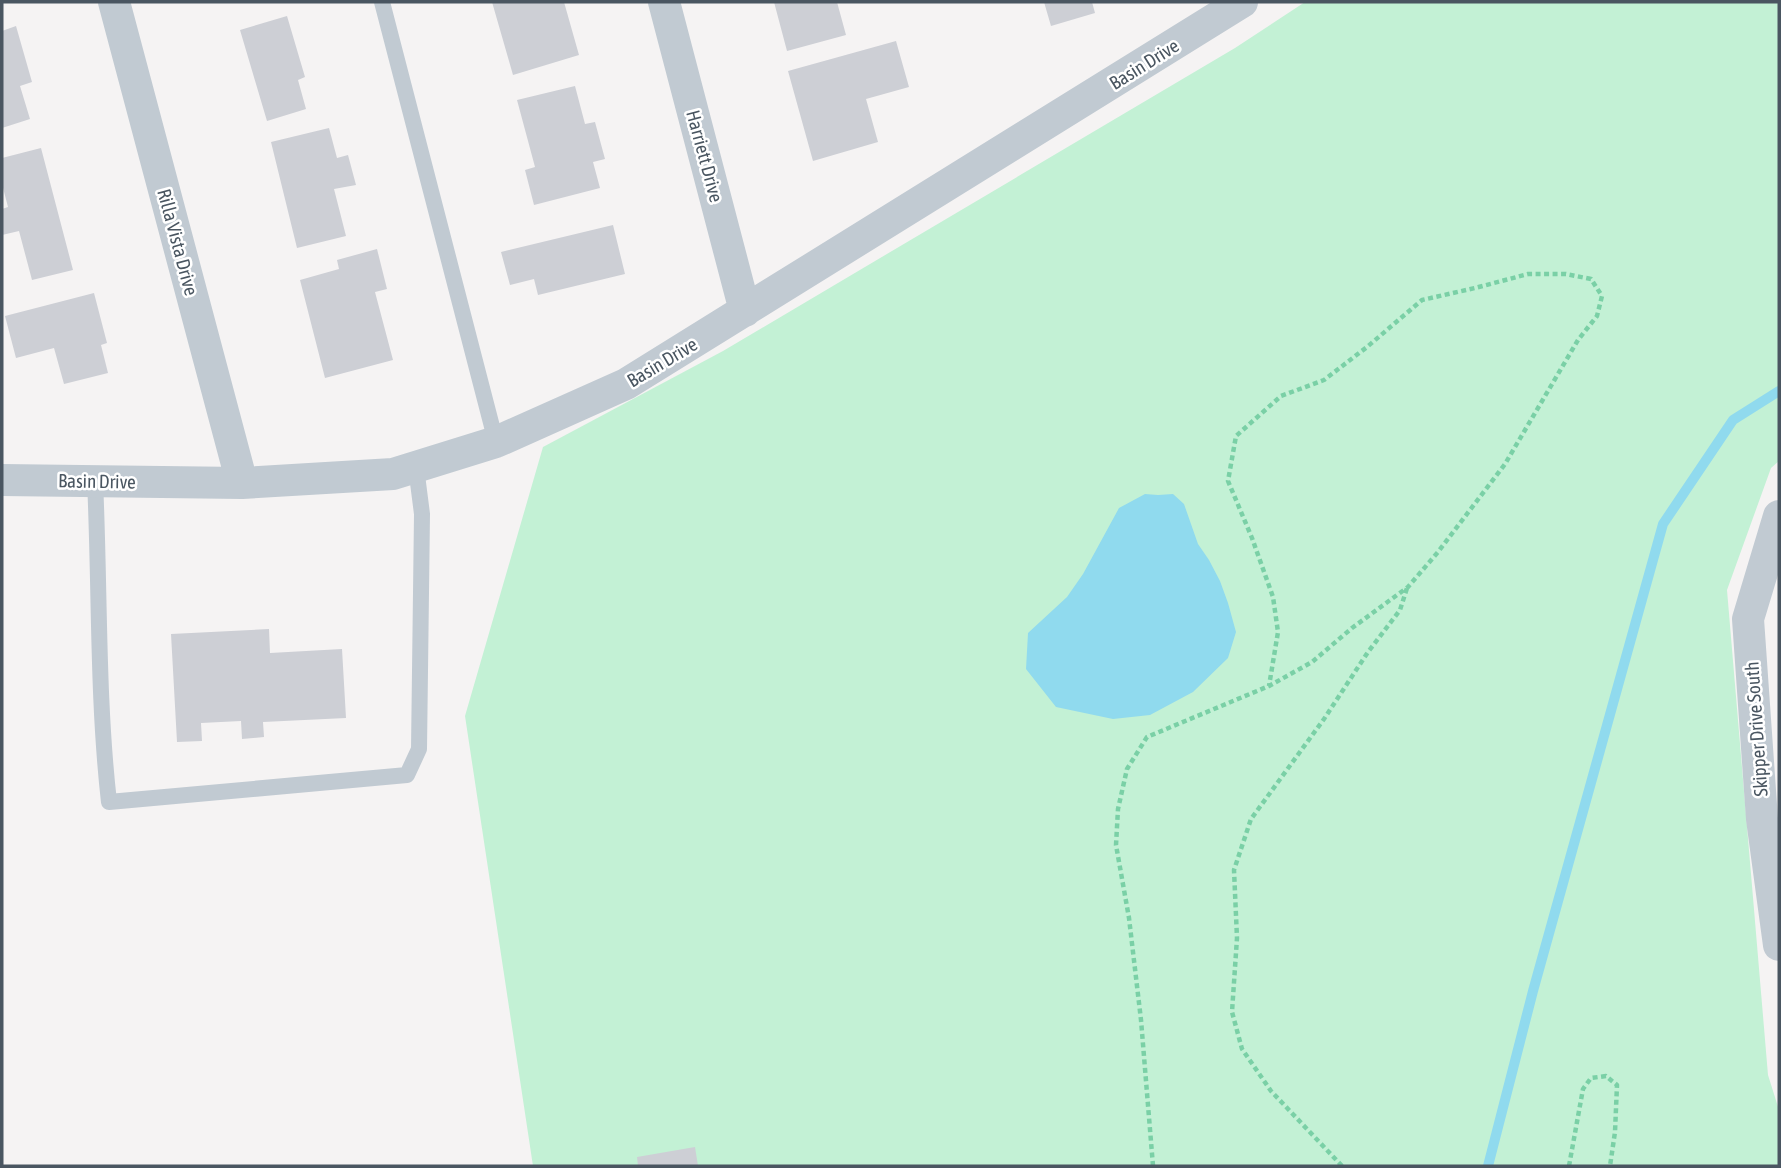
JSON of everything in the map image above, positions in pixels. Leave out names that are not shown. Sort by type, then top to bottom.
[{"type":"street","name":"Rilla Vista Drive","points":[[114,2],[242,483]]},
{"type":"street","name":"Harriett Drive","points":[[664,2],[745,310]]},
{"type":"street","name":"Basin Drive","points":[[2,480],[242,483],[393,474],[496,442],[626,384],[1225,7]]},
{"type":"street","name":"Skipper Drive South","points":[[1779,516],[1748,619],[1762,819],[1779,945]]},
{"type":"lane","points":[[382,2],[496,442]]},
{"type":"lane","points":[[94,481],[103,750],[109,802],[407,775],[419,749],[422,514],[416,467]]},
{"type":"path","points":[[1153,1166],[1141,1020],[1129,918],[1116,845],[1118,809],[1127,769],[1147,737],[1269,686],[1312,662],[1352,628],[1408,587],[1505,464],[1578,340],[1597,316],[1602,296],[1591,279],[1566,274],[1528,274],[1422,300],[1324,380],[1281,396],[1236,436],[1228,481],[1273,597],[1279,632],[1269,686]]},
{"type":"path","points":[[1342,1166],[1271,1091],[1242,1049],[1232,1012],[1237,938],[1234,870],[1251,819],[1400,610],[1408,587]]},
{"type":"path","points":[[1569,1166],[1583,1089],[1591,1078],[1606,1076],[1617,1085],[1610,1166]]},
{"type":"green space","points":[[1305,2],[1779,2],[1779,461],[1771,468],[1727,590],[1768,1075],[1779,1110],[1779,1166],[533,1166],[465,716],[543,447],[723,351],[1235,48]]},
{"type":"water","points":[[1145,494],[1173,494],[1184,504],[1198,544],[1220,581],[1228,603],[1236,632],[1228,658],[1193,692],[1150,715],[1113,719],[1056,707],[1026,669],[1028,633],[1067,597],[1083,574],[1119,508]]},
{"type":"building","points":[[492,2],[564,2],[579,55],[513,75]]},
{"type":"building","points":[[774,2],[837,2],[846,35],[787,51]]},
{"type":"building","points":[[1044,2],[1092,2],[1095,13],[1051,26]]},
{"type":"building","points":[[287,16],[305,77],[298,80],[306,109],[267,121],[240,30]]},
{"type":"building","points":[[16,26],[32,82],[20,86],[30,119],[2,128],[2,31]]},
{"type":"building","points":[[896,41],[909,87],[866,99],[878,142],[813,161],[788,71]]},
{"type":"building","points":[[575,86],[585,124],[595,122],[605,159],[593,162],[600,188],[534,205],[525,170],[535,167],[517,100]]},
{"type":"building","points":[[329,128],[337,158],[348,155],[356,185],[334,189],[346,236],[297,248],[271,142]]},
{"type":"building","points":[[41,148],[73,270],[32,280],[19,231],[2,235],[2,209],[8,207],[2,184],[2,158]]},
{"type":"building","points":[[613,225],[625,274],[538,295],[534,279],[510,285],[501,252]]},
{"type":"building","points":[[377,249],[387,289],[375,292],[393,360],[325,378],[300,280],[339,269],[337,260]]},
{"type":"building","points":[[94,293],[107,343],[101,345],[108,373],[64,384],[54,348],[16,358],[5,316]]},
{"type":"building","points":[[269,629],[270,653],[342,649],[346,718],[263,722],[264,737],[242,739],[241,721],[201,723],[202,741],[177,742],[171,634]]},
{"type":"building","points":[[695,1147],[698,1166],[638,1166],[637,1157]]},
{"type":"waterway","points":[[1488,1166],[1533,991],[1663,524],[1733,420],[1779,391]]}]
